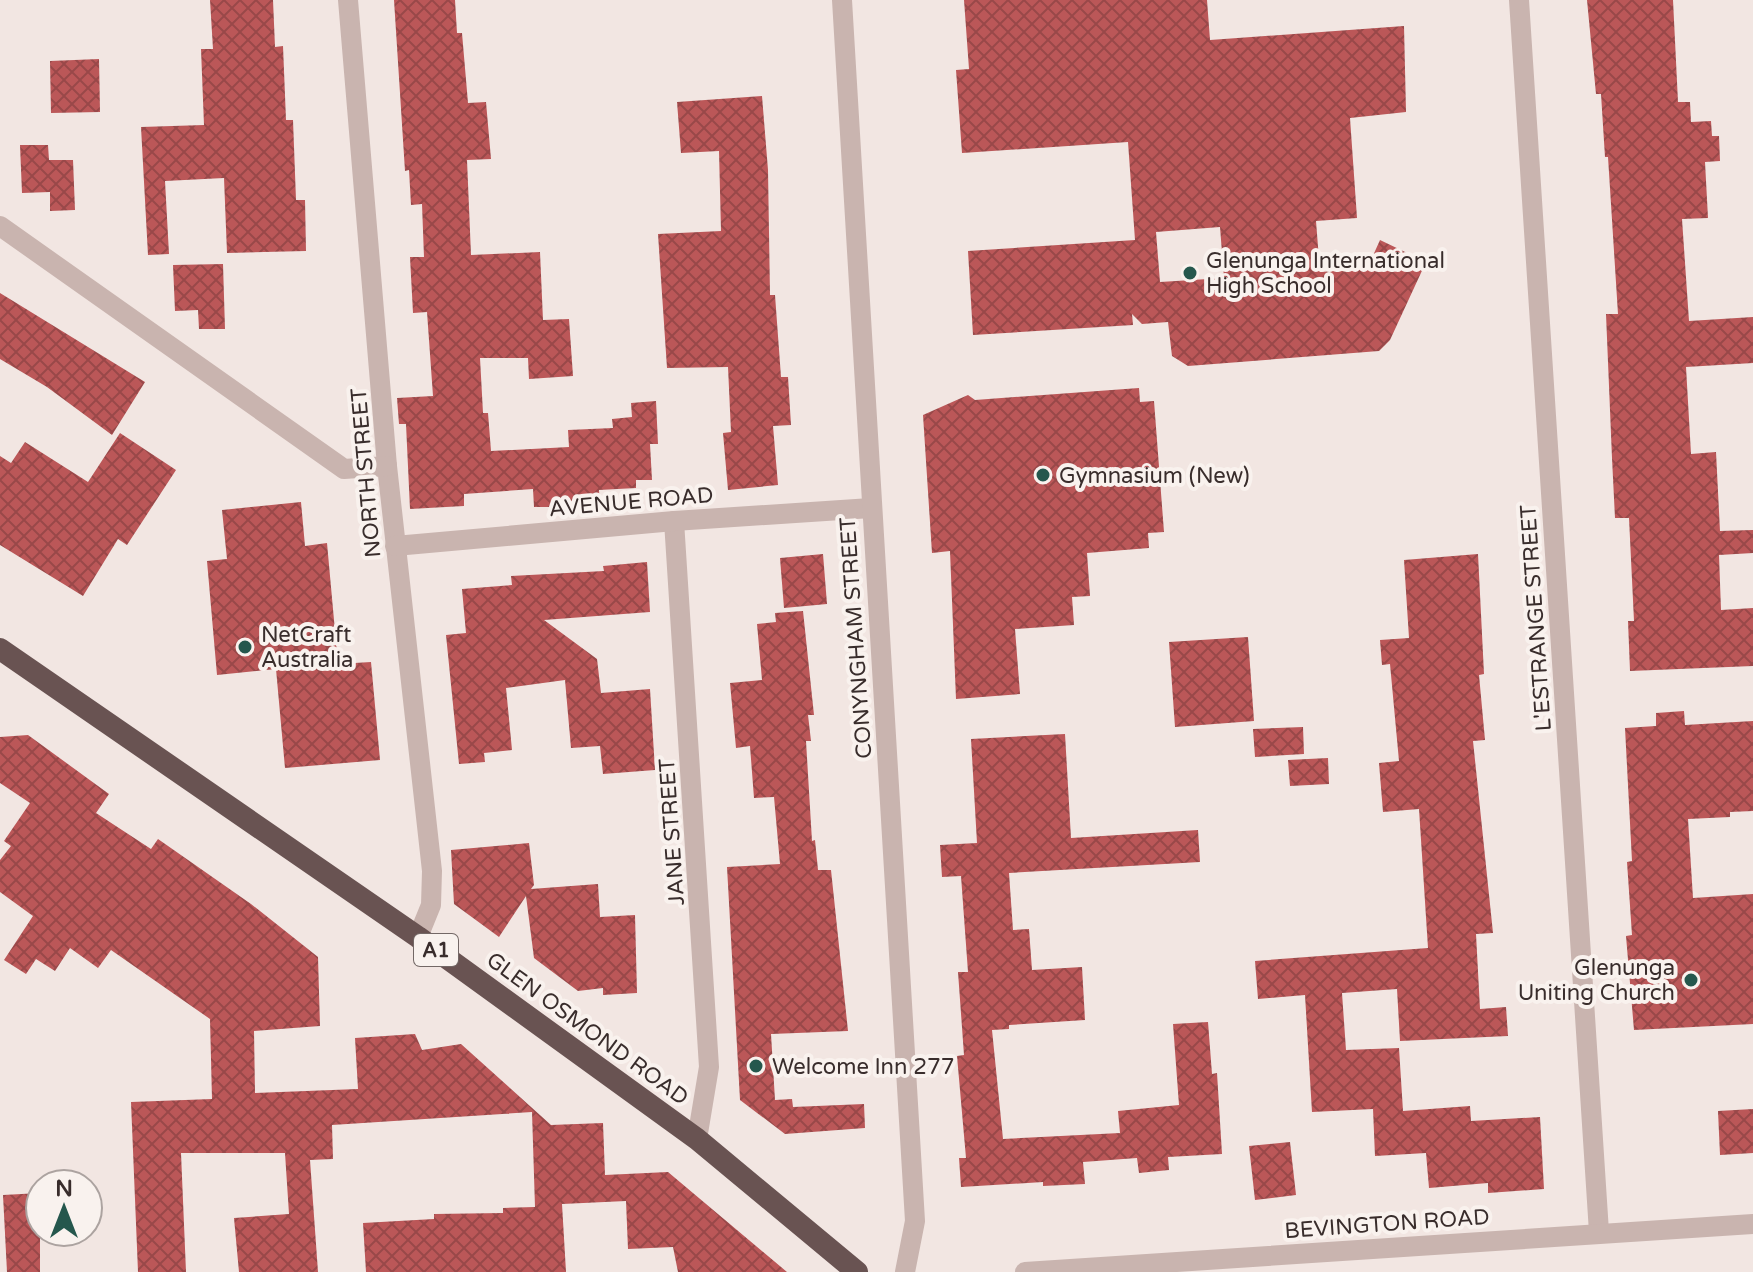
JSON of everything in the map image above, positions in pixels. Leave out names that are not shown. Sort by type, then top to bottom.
[{"type":"highway","name":"GLEN OSMOND ROAD","points":[[0,649],[418,937],[697,1139],[857,1272]]},
{"type":"street","name":"NORTH STREET","points":[[348,0],[387,466],[433,889],[418,937]]},
{"type":"street","name":"CONYNGHAM STREET","points":[[842,0],[915,1229],[905,1272]]},
{"type":"street","name":"L'ESTRANGE STREET","points":[[1519,0],[1599,1232]]},
{"type":"street","points":[[0,226],[344,469],[387,466]]},
{"type":"street","name":"AVENUE ROAD","points":[[395,546],[674,521],[871,508]]},
{"type":"street","name":"JANE STREET","points":[[674,521],[709,1067],[697,1139]]},
{"type":"street","name":"BEVINGTON ROAD","points":[[1025,1272],[1753,1224]]},
{"type":"building","points":[[210,0],[273,0],[275,47],[283,46],[286,120],[293,120],[296,200],[305,200],[306,251],[227,253],[224,178],[165,181],[169,254],[148,255],[141,127],[204,125],[201,49],[213,49]]},
{"type":"building","points":[[394,0],[455,0],[457,33],[462,33],[468,103],[486,102],[491,159],[467,160],[471,255],[540,252],[543,320],[569,319],[573,376],[529,379],[528,358],[480,358],[483,413],[488,413],[491,451],[569,447],[568,430],[613,428],[612,419],[632,417],[631,403],[656,401],[658,444],[650,444],[652,480],[636,480],[636,488],[599,490],[600,507],[534,507],[533,489],[464,494],[464,506],[410,509],[406,424],[399,424],[397,398],[433,396],[427,312],[413,313],[410,257],[424,257],[422,204],[411,205],[409,170],[405,171]]},
{"type":"building","points":[[964,0],[1207,0],[1210,40],[1404,26],[1406,112],[1350,118],[1357,218],[1316,221],[1320,272],[1367,269],[1380,240],[1426,262],[1390,340],[1379,351],[1188,366],[1172,356],[1168,322],[1142,324],[1132,314],[1133,325],[973,335],[968,251],[1135,240],[1128,142],[962,153],[956,70],[969,69]],"holes":[[[1220,227],[1224,278],[1160,282],[1156,232]]]},
{"type":"building","points":[[1587,0],[1673,0],[1678,102],[1690,102],[1691,122],[1711,121],[1712,136],[1719,136],[1720,161],[1705,162],[1708,218],[1682,219],[1689,321],[1753,317],[1753,363],[1686,367],[1691,454],[1716,452],[1720,531],[1753,530],[1753,553],[1719,555],[1721,610],[1753,608],[1753,666],[1630,671],[1628,621],[1634,621],[1629,518],[1615,518],[1612,458],[1606,314],[1618,314],[1608,157],[1605,157],[1601,94],[1596,94]]},
{"type":"building","points":[[99,59],[100,112],[51,113],[50,61]]},
{"type":"building","points":[[762,96],[768,170],[770,295],[775,295],[781,377],[788,377],[791,425],[773,426],[778,485],[728,490],[723,433],[731,432],[728,367],[667,368],[658,234],[721,231],[719,151],[681,153],[677,102]]},
{"type":"building","points":[[20,145],[48,145],[49,160],[73,160],[75,210],[50,211],[50,192],[22,193]]},
{"type":"building","points":[[223,264],[225,329],[199,329],[198,310],[175,311],[173,265]]},
{"type":"building","points":[[0,293],[145,382],[112,435],[47,387],[0,359]]},
{"type":"building","name":"Gymnasium (New)","points":[[1139,388],[1140,402],[1154,401],[1164,532],[1148,533],[1149,548],[1087,553],[1090,596],[1072,597],[1074,625],[1015,629],[1020,694],[956,699],[950,551],[932,553],[923,415],[968,395],[975,400]]},
{"type":"building","points":[[120,433],[176,470],[127,545],[118,539],[83,596],[0,545],[0,456],[11,463],[25,442],[88,482]]},
{"type":"building","points":[[301,502],[305,546],[327,543],[338,664],[371,662],[380,760],[285,768],[276,669],[217,675],[207,561],[227,559],[222,510]]},
{"type":"building","points":[[823,554],[827,604],[784,608],[780,558]]},
{"type":"building","points":[[1478,554],[1484,674],[1479,675],[1485,740],[1473,741],[1493,933],[1476,934],[1480,1009],[1506,1007],[1508,1036],[1400,1041],[1397,989],[1342,993],[1346,1050],[1399,1048],[1403,1111],[1470,1106],[1471,1121],[1540,1117],[1544,1189],[1488,1193],[1488,1183],[1429,1188],[1426,1153],[1375,1156],[1373,1109],[1312,1112],[1305,995],[1258,999],[1255,961],[1428,948],[1419,809],[1383,812],[1379,763],[1399,761],[1390,664],[1382,665],[1380,640],[1409,638],[1404,560]]},
{"type":"building","points":[[647,562],[650,612],[544,620],[597,659],[601,693],[650,689],[655,770],[603,774],[600,746],[571,748],[565,680],[506,688],[512,750],[484,753],[485,762],[459,764],[446,635],[466,633],[462,589],[512,585],[511,576],[604,571],[603,566]]},
{"type":"building","points":[[803,611],[814,715],[808,715],[811,741],[806,741],[812,841],[815,840],[818,870],[831,870],[848,1031],[771,1034],[775,1100],[792,1099],[793,1107],[864,1104],[865,1128],[785,1134],[740,1100],[727,867],[780,864],[774,797],[754,798],[750,746],[736,748],[730,683],[762,680],[757,624],[776,622],[775,613]]},
{"type":"building","points":[[1248,637],[1254,721],[1175,727],[1169,642]]},
{"type":"building","points":[[1684,711],[1685,725],[1753,721],[1753,811],[1730,812],[1730,817],[1688,819],[1693,898],[1753,894],[1753,1024],[1634,1030],[1626,936],[1632,935],[1627,862],[1632,861],[1625,728],[1656,726],[1656,713]]},
{"type":"building","points":[[1303,727],[1304,754],[1255,757],[1253,729]]},
{"type":"building","points":[[1065,734],[1071,838],[1198,830],[1200,862],[1009,873],[1013,930],[1029,929],[1032,970],[1082,967],[1085,1020],[1009,1025],[1009,1029],[992,1030],[1003,1139],[1120,1133],[1118,1111],[1179,1105],[1173,1024],[1208,1022],[1212,1074],[1217,1073],[1222,1154],[1168,1157],[1169,1170],[1139,1173],[1137,1158],[1083,1162],[1085,1184],[1043,1186],[1043,1182],[961,1187],[959,1158],[966,1158],[957,1056],[964,1055],[958,972],[968,972],[961,876],[942,877],[940,845],[977,843],[971,739]]},
{"type":"building","points":[[28,735],[109,794],[96,813],[151,849],[158,839],[251,904],[318,957],[320,1026],[254,1031],[255,1093],[358,1089],[355,1038],[415,1034],[422,1050],[461,1044],[551,1125],[603,1123],[605,1175],[668,1172],[787,1272],[678,1272],[673,1247],[628,1249],[626,1201],[562,1204],[566,1272],[366,1272],[363,1223],[434,1219],[434,1214],[503,1213],[503,1208],[535,1207],[532,1112],[332,1125],[333,1159],[310,1160],[318,1272],[239,1272],[234,1218],[289,1214],[285,1153],[181,1153],[186,1272],[138,1272],[131,1102],[212,1099],[210,1019],[111,950],[98,968],[70,948],[55,971],[36,959],[26,974],[4,960],[33,916],[0,892],[0,860],[11,846],[4,841],[30,803],[0,783],[0,737]]},
{"type":"building","points":[[1328,758],[1329,784],[1290,786],[1288,760]]},
{"type":"building","points":[[529,843],[534,885],[531,889],[598,884],[600,917],[635,915],[637,993],[603,995],[603,988],[578,991],[534,958],[526,896],[499,937],[454,904],[451,850]]},
{"type":"building","points":[[1753,1109],[1753,1153],[1720,1155],[1718,1111]]},
{"type":"building","points":[[1290,1142],[1296,1195],[1255,1200],[1249,1146]]},
{"type":"building","points":[[24,1194],[24,1248],[40,1248],[40,1272],[7,1272],[3,1195]]},
{"type":"place","name":"Glenunga International High School","points":[[1190,273]]},
{"type":"place","name":"Gymnasium (New)","points":[[1043,475]]},
{"type":"place","name":"NetCraft Australia","points":[[245,647]]},
{"type":"place","name":"Glenunga Uniting Church","points":[[1691,980]]},
{"type":"place","name":"Welcome Inn 277","points":[[756,1066]]}]
